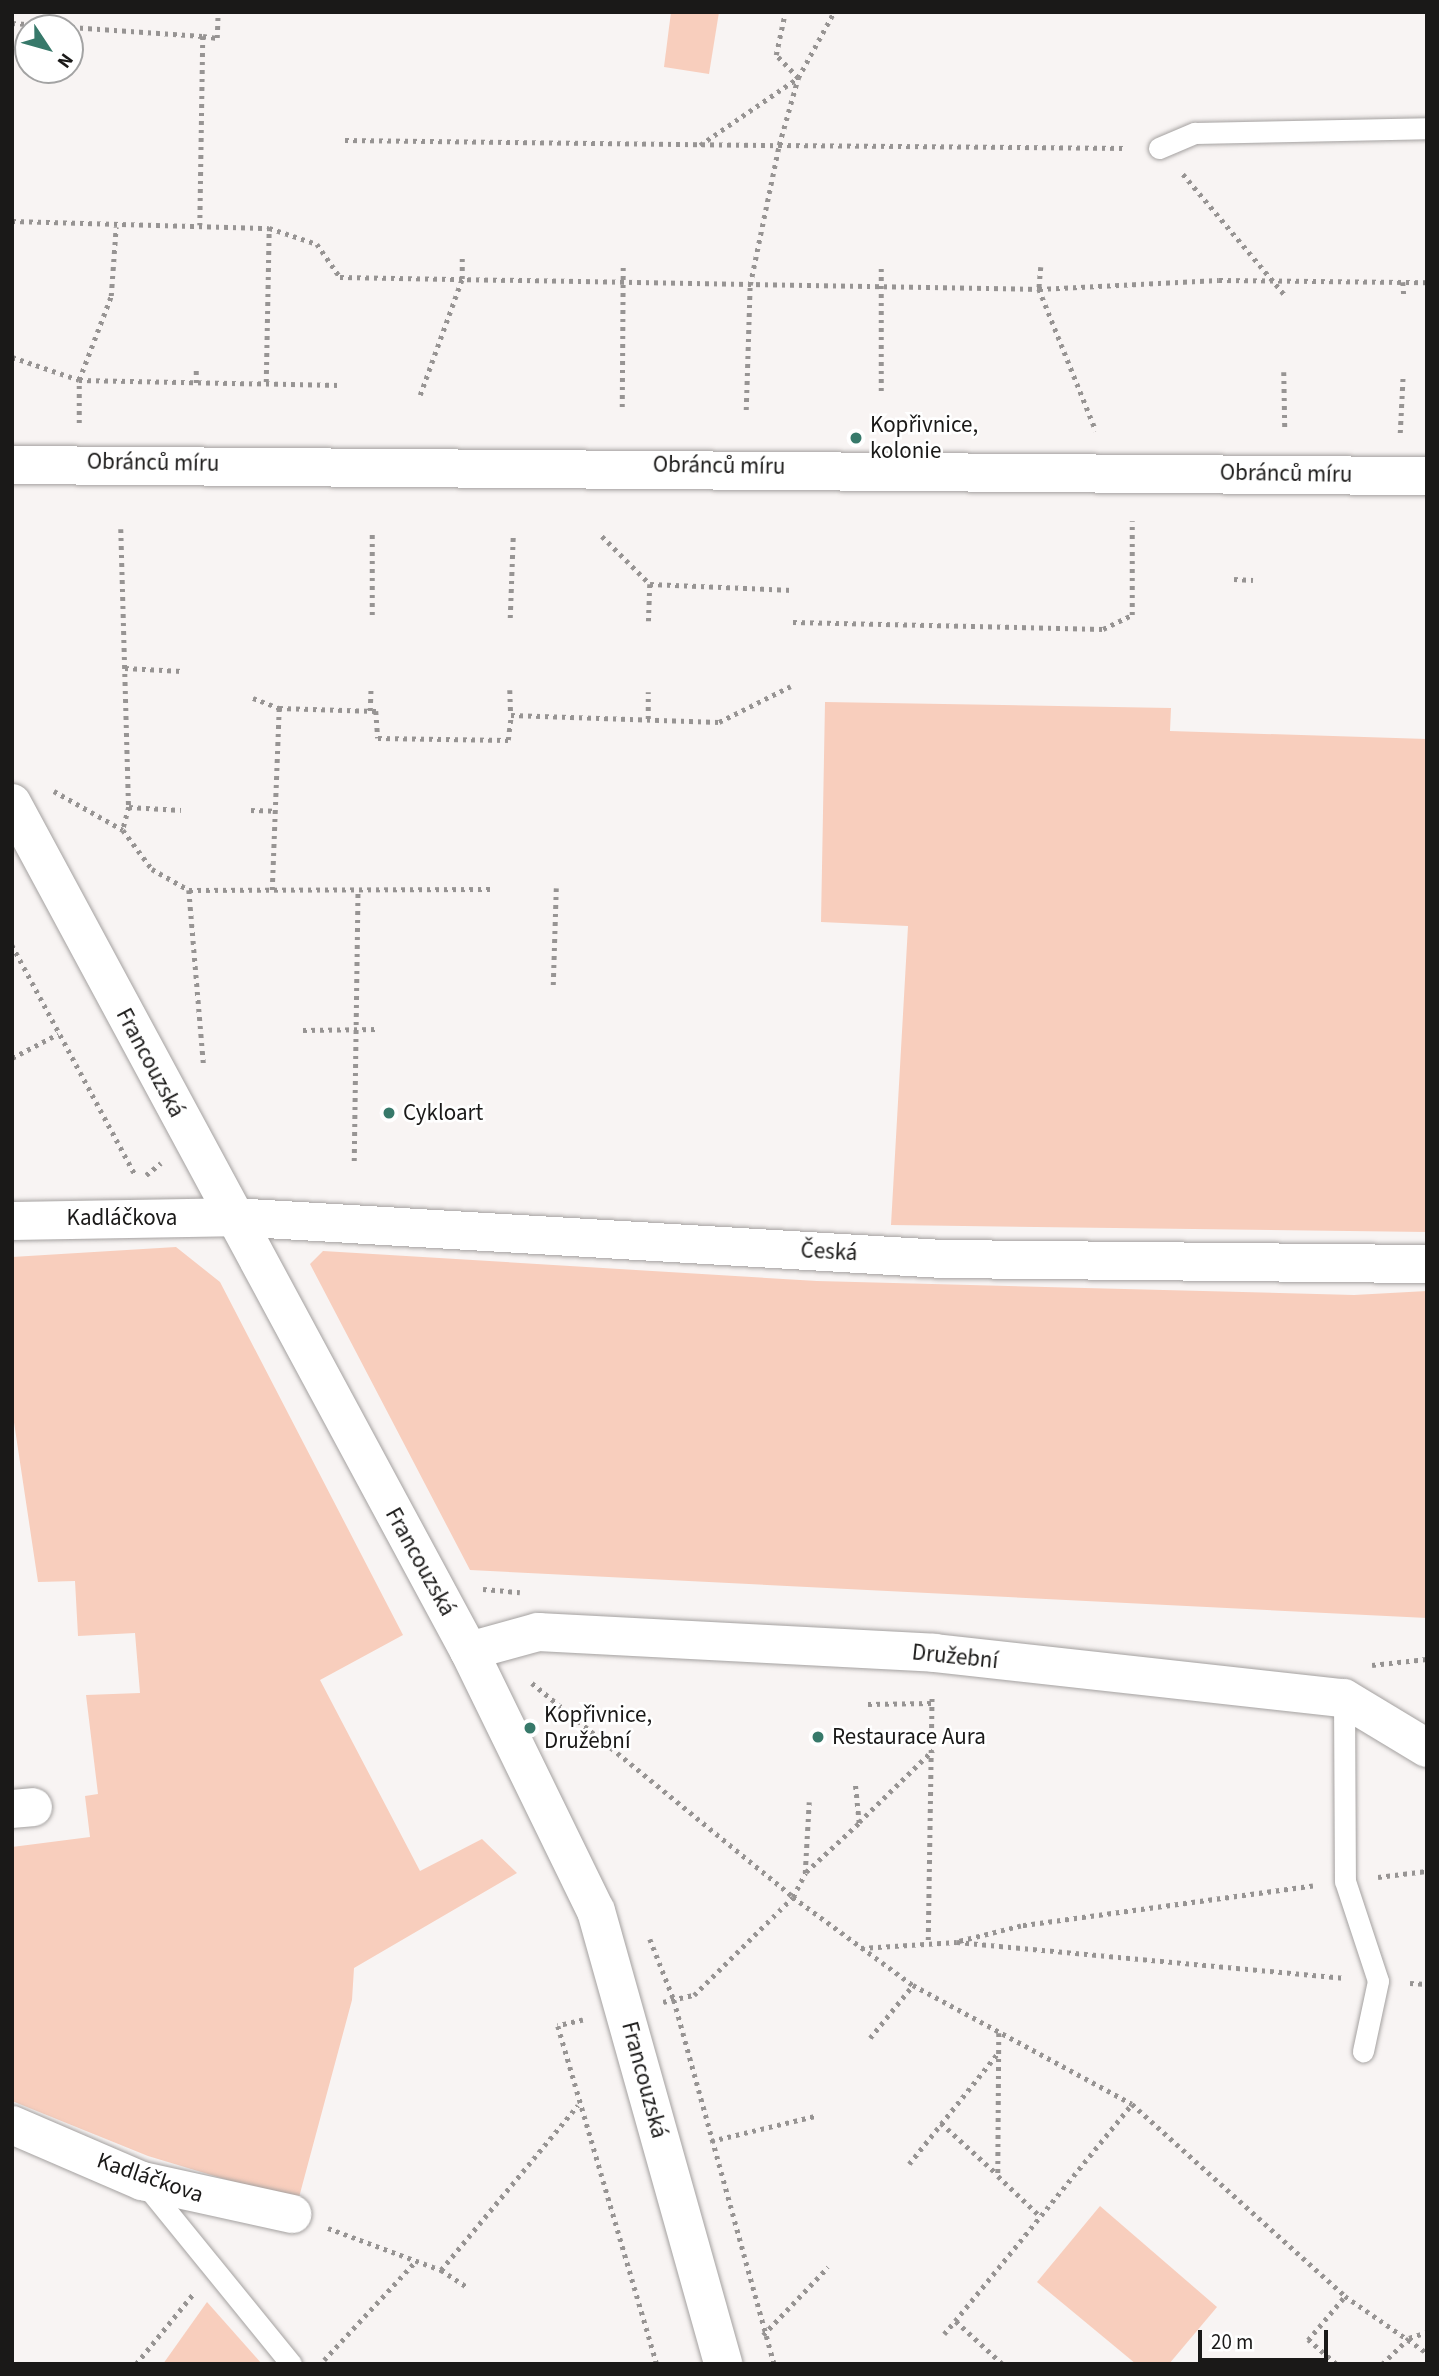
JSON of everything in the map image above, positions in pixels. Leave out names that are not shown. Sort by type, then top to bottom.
[{"type":"street","name":"Obránců míru","points":[[12,465],[1427,475]]},
{"type":"street","name":"Francouzská","points":[[27,797],[232,1217],[469,1651],[596,1911],[723,2364]]},
{"type":"street","name":"Kadláčkova","points":[[12,1221],[232,1217]]},
{"type":"street","name":"Česká","points":[[232,1217],[944,1259],[1427,1264]]},
{"type":"street","name":"Družební","points":[[469,1651],[538,1632],[934,1653],[1344,1698],[1427,1748]]},
{"type":"street","name":"Kadláčkova","points":[[12,2125],[142,2181],[292,2214]]},
{"type":"lane","points":[[1159,148],[1195,133],[1427,128]]},
{"type":"lane","points":[[1344,1698],[1345,1881],[1378,1981],[1363,2051]]},
{"type":"lane","points":[[142,2181],[291,2364]]},
{"type":"path","points":[[12,23],[217,38],[218,12]]},
{"type":"path","points":[[746,410],[750,285],[779,145],[798,78],[834,12]]},
{"type":"path","points":[[784,16],[776,55],[798,78]]},
{"type":"path","points":[[200,225],[203,36]]},
{"type":"path","points":[[700,145],[798,78]]},
{"type":"path","points":[[345,139],[1159,148],[1279,280],[1285,295]]},
{"type":"path","points":[[12,221],[116,227],[200,225],[270,228],[317,244],[340,277],[1039,289],[1279,280],[1427,282]]},
{"type":"path","points":[[79,423],[79,380],[111,296],[116,227]]},
{"type":"path","points":[[266,382],[270,228]]},
{"type":"path","points":[[420,395],[462,279],[463,257]]},
{"type":"path","points":[[622,408],[623,263]]},
{"type":"path","points":[[881,265],[881,391]]},
{"type":"path","points":[[1041,267],[1039,289],[1096,431]]},
{"type":"path","points":[[1404,282],[1404,297]]},
{"type":"path","points":[[12,358],[79,380],[339,385]]},
{"type":"path","points":[[196,370],[196,383]]},
{"type":"path","points":[[1284,372],[1285,430]]},
{"type":"path","points":[[1400,433],[1403,374]]},
{"type":"path","points":[[793,622],[1075,625],[1103,629],[1132,615],[1132,521]]},
{"type":"path","points":[[121,529],[129,807],[123,830]]},
{"type":"path","points":[[372,615],[373,532]]},
{"type":"path","points":[[510,618],[513,535]]},
{"type":"path","points":[[602,536],[650,584],[793,590]]},
{"type":"path","points":[[1234,579],[1253,580]]},
{"type":"path","points":[[649,621],[650,584]]},
{"type":"path","points":[[125,668],[182,671]]},
{"type":"path","points":[[511,715],[719,722],[791,685]]},
{"type":"path","points":[[370,711],[371,688]]},
{"type":"path","points":[[253,698],[279,708],[376,711],[378,738],[508,740],[510,690]]},
{"type":"path","points":[[648,692],[648,719]]},
{"type":"path","points":[[272,890],[279,708]]},
{"type":"path","points":[[27,797],[61,792],[123,830],[152,869],[189,890],[492,889]]},
{"type":"path","points":[[129,807],[180,810]]},
{"type":"path","points":[[251,810],[275,811]]},
{"type":"path","points":[[553,985],[556,888]]},
{"type":"path","points":[[354,1161],[358,889]]},
{"type":"path","points":[[189,890],[204,1077]]},
{"type":"path","points":[[12,945],[138,1180]]},
{"type":"path","points":[[303,1030],[378,1029]]},
{"type":"path","points":[[12,1058],[58,1034]]},
{"type":"path","points":[[928,1940],[934,1653]]},
{"type":"path","points":[[519,1675],[793,1897],[914,1985],[1132,2104],[1345,2296],[1427,2353]]},
{"type":"path","points":[[868,1704],[932,1703]]},
{"type":"path","points":[[793,1897],[805,1873],[933,1749]]},
{"type":"path","points":[[855,1783],[859,1823]]},
{"type":"path","points":[[805,1873],[809,1802]]},
{"type":"path","points":[[957,1942],[1021,1926],[1427,1871]]},
{"type":"path","points":[[862,1948],[928,1940],[1427,1984]]},
{"type":"path","points":[[870,2038],[914,1985]]},
{"type":"path","points":[[998,2176],[999,2033]]},
{"type":"path","points":[[909,2164],[998,2053]]},
{"type":"path","points":[[944,2334],[1132,2104]]},
{"type":"path","points":[[441,2270],[578,2105]]},
{"type":"path","points":[[711,2141],[815,2116]]},
{"type":"path","points":[[941,2123],[1039,2215]]},
{"type":"path","points":[[292,2214],[441,2270],[466,2286]]},
{"type":"path","points":[[324,2360],[416,2261]]},
{"type":"path","points":[[763,2335],[828,2267]]},
{"type":"path","points":[[136,2364],[214,2269]]},
{"type":"path","points":[[1336,2364],[1308,2340],[1345,2296]]},
{"type":"path","points":[[955,2321],[1002,2364]]},
{"type":"path","points":[[1382,2364],[1409,2338],[1427,2332]]},
{"type":"shaded area","points":[[671,12],[719,12],[709,74],[664,67]]},
{"type":"shaded area","points":[[825,702],[1171,708],[1170,731],[1427,739],[1427,1232],[891,1225],[908,926],[821,922]]},
{"type":"shaded area","points":[[176,1247],[220,1282],[403,1635],[320,1680],[420,1871],[482,1839],[517,1873],[354,1968],[352,2000],[298,2201],[148,2156],[12,2101],[12,1847],[90,1837],[85,1796],[98,1794],[86,1695],[140,1693],[135,1633],[78,1636],[75,1581],[38,1582],[12,1409],[12,1257]]},
{"type":"shaded area","points":[[323,1251],[817,1281],[1354,1295],[1427,1291],[1427,1618],[470,1570],[310,1264]]},
{"type":"shaded area","points":[[1100,2206],[1217,2307],[1169,2364],[1136,2364],[1037,2282]]},
{"type":"shaded area","points":[[207,2302],[262,2364],[163,2364]]},
{"type":"place","name":"Kopřivnice, kolonie","points":[[856,438]]},
{"type":"place","name":"Cykloart","points":[[389,1113]]},
{"type":"place","name":"Kopřivnice, Družební","points":[[530,1728]]},
{"type":"place","name":"Restaurace Aura","points":[[818,1737]]}]
